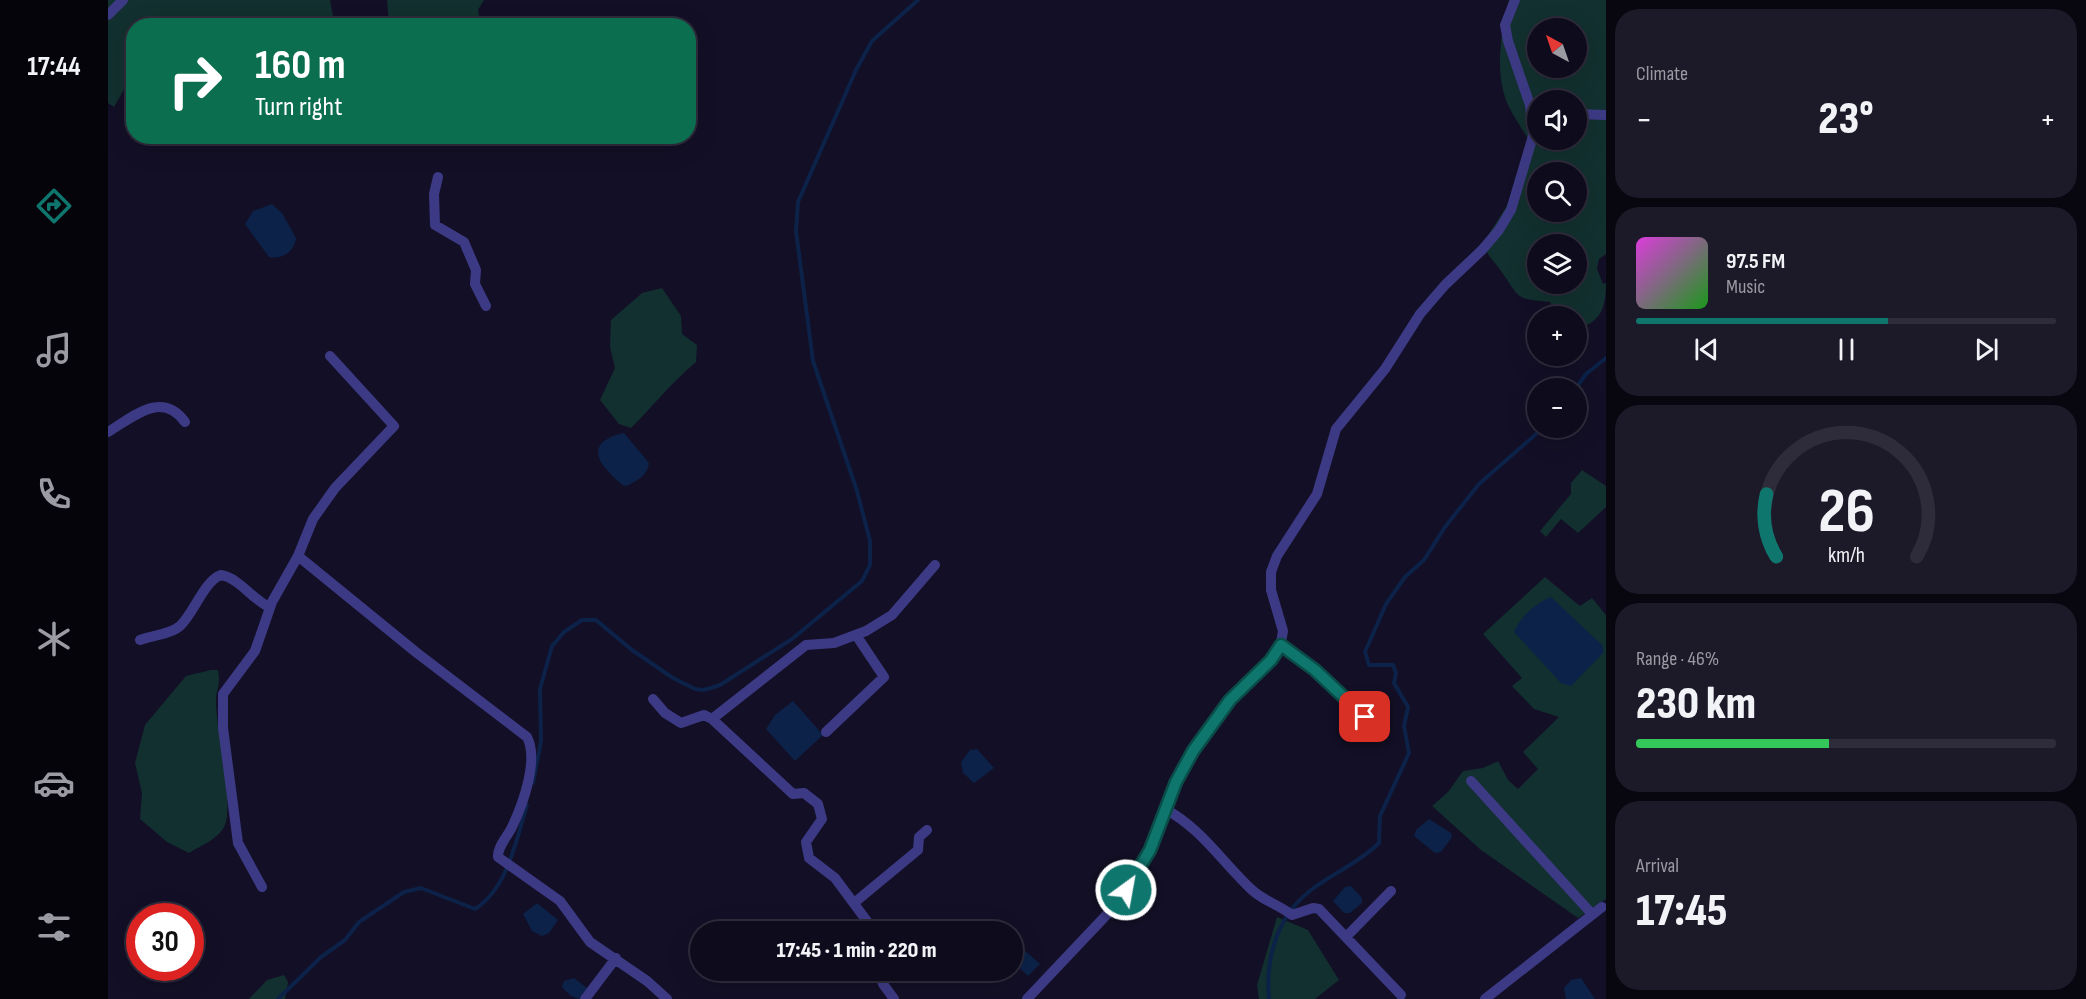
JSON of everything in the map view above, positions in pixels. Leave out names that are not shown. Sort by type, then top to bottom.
[{"type":"street","points":[[108,15],[123,0]]},
{"type":"street","points":[[1515,0],[1506,25],[1508,41],[1527,94]]},
{"type":"street","points":[[1587,114],[1606,115]]},
{"type":"street","points":[[1027,999],[1114,907],[1150,850],[1180,774],[1230,700],[1277,654],[1283,631],[1271,590],[1271,572],[1277,556],[1317,494],[1336,429],[1385,369],[1420,314],[1499,230],[1511,210],[1529,150]]},
{"type":"street","points":[[438,177],[434,194],[435,225],[464,242],[476,270],[475,284],[486,306]]},
{"type":"street","points":[[262,887],[238,843],[222,705],[228,686],[255,651],[269,608],[298,556],[307,531],[323,503],[394,426],[330,356]]},
{"type":"street","points":[[108,432],[141,411],[155,406],[176,412],[185,422]]},
{"type":"street","points":[[298,556],[417,653],[527,736],[532,746],[532,764],[513,826],[497,852],[501,861],[560,901],[582,933],[667,999]]},
{"type":"street","points":[[712,719],[806,645],[834,643],[856,635],[892,615],[935,565]]},
{"type":"street","points":[[140,639],[178,628],[199,602],[208,585],[220,575],[228,576],[269,608]]},
{"type":"street","points":[[826,732],[884,677],[856,635]]},
{"type":"street","points":[[1281,645],[1315,670],[1377,729]]},
{"type":"street","points":[[653,699],[665,713],[681,723],[704,715],[712,719],[793,794],[804,793],[818,804],[822,819],[806,842],[809,858],[835,878],[867,921]]},
{"type":"street","points":[[1471,781],[1592,914]]},
{"type":"street","points":[[1165,809],[1212,847],[1254,892],[1288,912],[1318,909],[1401,995]]},
{"type":"street","points":[[854,903],[918,850],[919,837],[927,830]]},
{"type":"street","points":[[1346,937],[1390,891]]},
{"type":"street","points":[[1485,999],[1602,907]]},
{"type":"street","points":[[585,999],[616,958]]},
{"type":"street","points":[[882,981],[894,999]]},
{"type":"green space","points":[[108,0],[330,0],[333,16],[330,18],[126,18],[126,86],[114,107],[108,103]]},
{"type":"green space","points":[[387,0],[484,0],[478,10],[480,18],[388,18]]},
{"type":"green space","points":[[1509,0],[1606,0],[1606,254],[1599,259],[1597,269],[1603,284],[1606,283],[1606,291],[1601,312],[1587,325],[1587,306],[1552,306],[1550,302],[1530,300],[1519,296],[1483,243],[1506,207],[1527,164],[1527,222],[1587,222],[1587,162],[1528,162],[1534,150],[1587,150],[1587,90],[1527,90],[1527,137],[1511,111],[1504,93],[1500,66],[1501,39]]},
{"type":"green space","points":[[662,288],[681,316],[682,334],[697,345],[696,362],[631,428],[619,424],[600,400],[615,368],[610,347],[611,320],[642,293]]},
{"type":"green space","points":[[1582,470],[1606,486],[1606,507],[1578,533],[1561,519],[1546,537],[1540,531],[1571,494],[1571,483]]},
{"type":"green space","points":[[1545,577],[1580,606],[1592,598],[1606,615],[1606,899],[1578,918],[1481,850],[1432,806],[1448,792],[1463,771],[1483,768],[1498,761],[1508,780],[1518,789],[1538,769],[1523,752],[1559,717],[1534,709],[1512,686],[1522,678],[1483,634]]},
{"type":"green space","points":[[218,670],[219,675],[216,698],[226,784],[227,814],[222,830],[209,842],[189,853],[167,842],[140,819],[142,793],[135,763],[145,725],[186,676]]},
{"type":"green space","points":[[1277,917],[1308,930],[1339,980],[1315,999],[1259,999],[1257,985]]},
{"type":"green space","points":[[284,975],[288,982],[285,999],[249,999],[267,980]]},
{"type":"water","points":[[272,204],[282,213],[296,238],[290,251],[274,258],[269,257],[245,224],[253,211]]},
{"type":"water","points":[[624,433],[649,463],[640,478],[625,486],[607,470],[598,451],[603,442]]},
{"type":"water","points":[[1551,597],[1602,645],[1604,652],[1571,686],[1561,683],[1514,632],[1529,611]]},
{"type":"water","points":[[793,701],[823,735],[795,761],[766,729],[775,715]]},
{"type":"water","points":[[977,749],[994,768],[974,783],[963,773],[961,762],[970,750]]},
{"type":"water","points":[[1429,819],[1451,833],[1452,837],[1441,852],[1435,853],[1414,836],[1416,830]]},
{"type":"water","points":[[1351,886],[1362,898],[1362,903],[1350,913],[1344,913],[1333,901],[1345,887]]},
{"type":"water","points":[[537,903],[558,920],[549,933],[542,936],[532,931],[523,914]]},
{"type":"water","points":[[1023,949],[1040,964],[1028,976],[1023,971]]},
{"type":"water","points":[[574,978],[587,988],[579,999],[571,996],[562,987],[564,981]]},
{"type":"water","points":[[1581,978],[1595,999],[1566,999],[1564,988],[1571,980]]},
{"type":"waterway","points":[[533,783],[541,741],[540,689],[552,646],[564,632],[582,620],[596,620],[632,650],[673,678],[695,689],[704,690],[720,685],[792,639],[862,581],[870,565],[870,541],[857,491],[813,361],[796,231],[798,202],[856,70],[872,41],[918,0]]},
{"type":"waterway","points":[[1583,378],[1606,358]]},
{"type":"waterway","points":[[1269,999],[1269,969],[1282,925],[1299,901],[1311,890],[1379,843],[1380,816],[1409,753],[1404,726],[1408,707],[1394,683],[1396,673],[1393,665],[1369,665],[1365,652],[1386,604],[1405,577],[1424,560],[1445,527],[1479,484],[1532,438]]},
{"type":"waterway","points":[[278,999],[321,957],[345,940],[359,922],[404,892],[421,888],[475,909],[496,889],[503,876],[527,805]]},
{"type":"route","points":[[1126,890],[1157,836],[1176,782],[1193,751],[1220,712],[1277,654],[1281,645],[1287,647],[1315,670],[1365,717]]}]
